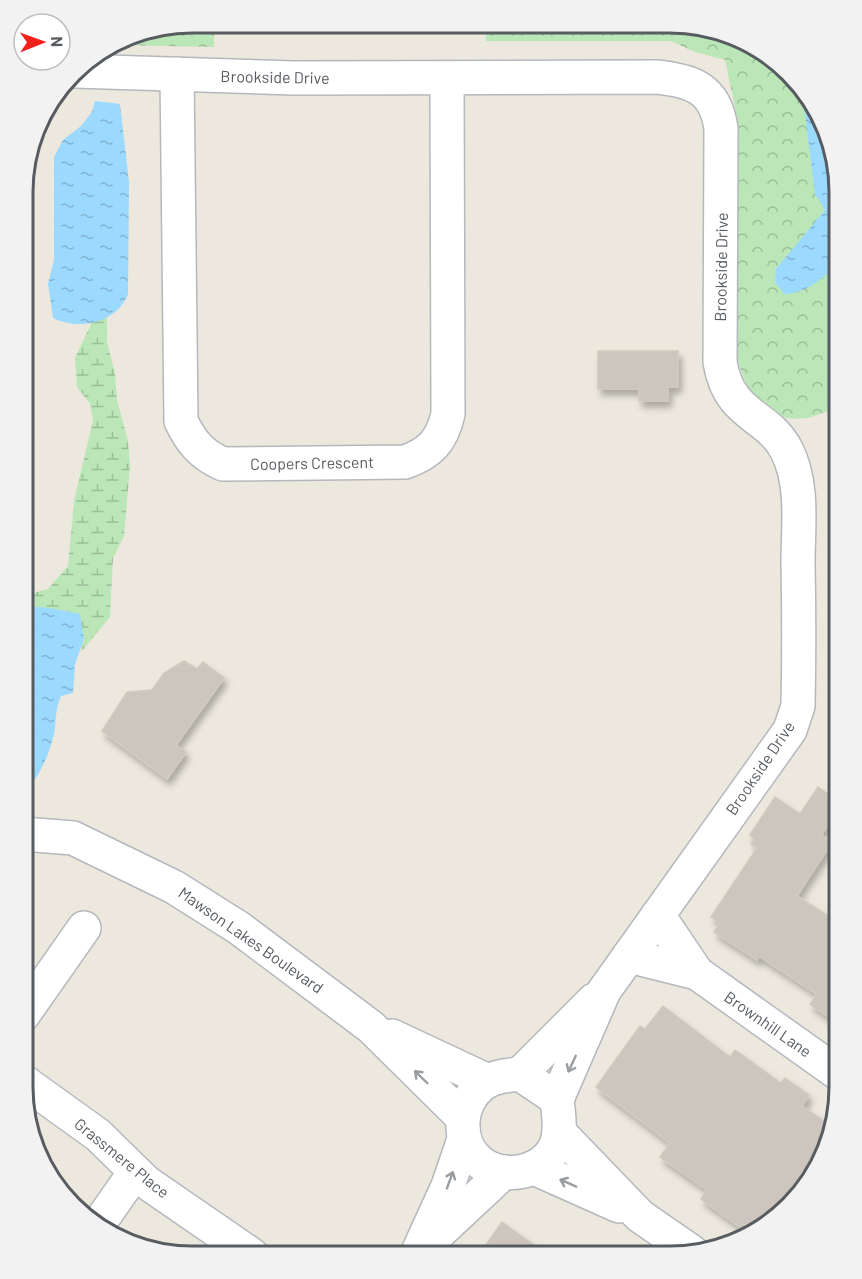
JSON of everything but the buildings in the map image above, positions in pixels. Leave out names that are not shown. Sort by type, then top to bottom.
[{"type":"street","name":"Brookside Drive","points":[[89,71],[447,79],[655,77],[682,80],[705,93],[720,118],[720,362],[722,376],[737,403],[783,444],[795,471],[798,523],[798,706],[790,730],[604,991],[520,1074]]},
{"type":"street","name":"Coopers Crescent","points":[[177,74],[181,422],[200,450],[223,464],[405,462],[421,456],[436,446],[444,431],[448,414],[447,79]]},
{"type":"street","name":"Mawson Lakes Boulevard","points":[[33,835],[73,838],[174,887],[239,928],[371,1027],[464,1129]]},
{"type":"street","name":"Brownhill Lane","points":[[658,915],[697,973],[829,1067]]},
{"type":"street","points":[[33,1001],[84,928]]},
{"type":"street","name":"Brownhill Lane","points":[[629,956],[697,973]]},
{"type":"street","name":"Brookside Drive","points":[[557,1099],[604,991]]},
{"type":"street","name":"Mawson Lakes Boulevard","points":[[371,1027],[488,1082]]},
{"type":"street","points":[[421,1246],[448,1186],[464,1129],[466,1105],[488,1082],[520,1074],[557,1099],[559,1132],[546,1159],[519,1170],[427,1246]]},
{"type":"street","name":"Grassmere Place","points":[[33,1089],[98,1135],[135,1172],[239,1246]]},
{"type":"street","points":[[464,1129],[480,1163],[495,1171],[519,1170],[640,1216]]},
{"type":"street","points":[[559,1132],[640,1216],[683,1246]]},
{"type":"street","points":[[103,1218],[135,1172]]},
{"type":"green space","points":[[214,33],[214,47],[130,45],[171,34]]},
{"type":"green space","points":[[486,33],[691,34],[711,38],[749,54],[767,66],[796,95],[813,122],[821,141],[829,182],[829,411],[807,418],[792,418],[769,412],[753,396],[738,361],[738,121],[725,60],[695,52],[671,41],[486,41]]},
{"type":"green space","points":[[107,318],[107,342],[115,373],[117,400],[128,441],[130,466],[124,536],[113,558],[110,617],[81,652],[84,639],[67,611],[33,607],[33,593],[48,589],[68,566],[74,501],[93,420],[90,404],[77,387],[75,358],[92,322]]},
{"type":"water","points":[[95,101],[120,104],[129,182],[128,294],[123,304],[106,318],[96,322],[74,324],[53,318],[48,284],[54,260],[54,157],[63,140],[81,126],[92,112]]},
{"type":"water","points":[[804,108],[821,141],[826,161],[829,182],[829,271],[807,288],[784,294],[775,282],[776,269],[825,210],[815,194]]},
{"type":"water","points":[[33,607],[52,608],[80,614],[84,639],[75,664],[73,693],[61,696],[50,748],[36,778],[33,779]]}]
